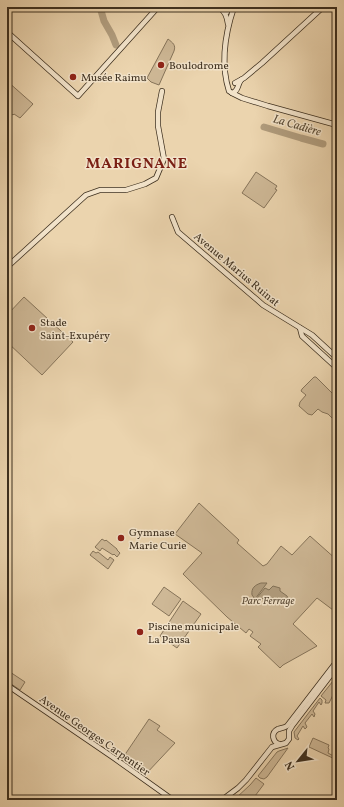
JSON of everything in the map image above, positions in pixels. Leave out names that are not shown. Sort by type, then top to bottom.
[{"type":"street","points":[[7,32],[78,96],[158,7]]},
{"type":"street","points":[[219,7],[230,10]]},
{"type":"street","points":[[323,7],[229,90],[242,98],[337,125]]},
{"type":"street","points":[[228,28],[227,17],[230,10]]},
{"type":"street","points":[[230,10],[225,46],[225,77],[234,85],[242,98]]},
{"type":"street","points":[[232,93],[236,92],[234,85]]},
{"type":"street","points":[[7,266],[86,195],[100,190],[126,190],[145,184],[156,178],[164,159],[158,126],[158,112],[162,91]]},
{"type":"street","name":"Avenue Marius Ruinat","points":[[172,217],[178,232],[218,267],[263,305],[312,335],[337,358]]},
{"type":"street","name":"Avenue Marius Ruinat","points":[[300,328],[302,336],[337,368]]},
{"type":"street","points":[[222,800],[238,788],[272,747],[275,731],[277,729],[282,729],[289,724],[337,661]]},
{"type":"street","points":[[272,747],[279,744],[284,744],[288,741],[288,734],[292,726],[337,667]]},
{"type":"street","name":"Avenue Georges Carpentier","points":[[7,685],[173,800]]},
{"type":"street","points":[[282,729],[288,734]]},
{"type":"street","points":[[274,740],[279,744]]},
{"type":"green space","name":"Boulodrome","points":[[168,39],[174,44],[175,49],[159,85],[151,82],[147,78]]},
{"type":"green space","points":[[7,81],[33,104],[20,118],[7,111]]},
{"type":"green space","points":[[256,172],[277,186],[275,189],[277,190],[264,208],[242,193]]},
{"type":"green space","name":"Stade Saint-Exupéry","points":[[24,297],[73,342],[42,375],[7,342],[7,315]]},
{"type":"green space","points":[[314,377],[316,377],[337,397],[337,423],[328,414],[318,409],[312,415],[308,414],[299,406],[300,402],[306,395],[301,391],[302,389]]},
{"type":"green space","name":"Parc Ferrage","points":[[199,503],[239,540],[237,543],[263,566],[267,564],[281,546],[292,555],[310,536],[337,560],[337,613],[317,598],[293,624],[317,646],[280,668],[258,647],[261,644],[250,636],[253,632],[249,629],[246,633],[227,617],[183,574],[202,553],[175,534]]},
{"type":"green space","points":[[102,539],[105,541],[106,540],[117,549],[120,553],[117,557],[102,548],[100,551],[95,547]]},
{"type":"green space","points":[[93,551],[96,553],[98,552],[108,560],[110,557],[114,560],[108,569],[90,555]]},
{"type":"green space","points":[[164,587],[181,599],[169,616],[152,604]]},
{"type":"green space","points":[[183,601],[201,614],[177,648],[160,636]]},
{"type":"green space","points":[[7,670],[25,682],[20,690],[7,681]]},
{"type":"green space","points":[[337,676],[337,684],[333,695],[329,703],[325,703],[326,700],[321,696]]},
{"type":"green space","points":[[320,698],[322,700],[321,705],[319,702],[313,711],[315,714],[314,717],[312,714],[305,723],[307,727],[305,729],[303,726],[297,736],[299,739],[298,740],[295,738],[294,732]]},
{"type":"green space","points":[[149,719],[160,726],[157,730],[175,743],[145,775],[122,759]]},
{"type":"green space","points":[[313,738],[329,745],[328,753],[337,758],[337,760],[309,747]]},
{"type":"green space","points":[[288,748],[267,777],[264,779],[258,776],[277,752]]},
{"type":"green space","points":[[256,778],[264,784],[252,800],[238,800],[236,798]]},
{"type":"shaded area","points":[[261,583],[267,583],[255,599],[252,595],[252,590],[255,586]]},
{"type":"shaded area","points":[[273,586],[280,588],[280,591],[288,598],[281,602],[272,598],[256,599],[265,588],[269,590]]},
{"type":"waterway","name":"La Cadière","points":[[100,7],[104,21],[116,45]]},
{"type":"waterway","name":"La Cadière","points":[[264,127],[323,144]]},
{"type":"place","name":"Boulodrome","points":[[161,65]]},
{"type":"place","name":"Musée Raimu","points":[[73,77]]},
{"type":"place","name":"Stade Saint-Exupéry","points":[[32,328]]},
{"type":"place","name":"Gymnase Marie Curie","points":[[121,538]]},
{"type":"place","name":"Piscine municipale La Pausa","points":[[140,632]]},
{"type":"district","name":"MARIGNANE","points":[[137,163]]}]
